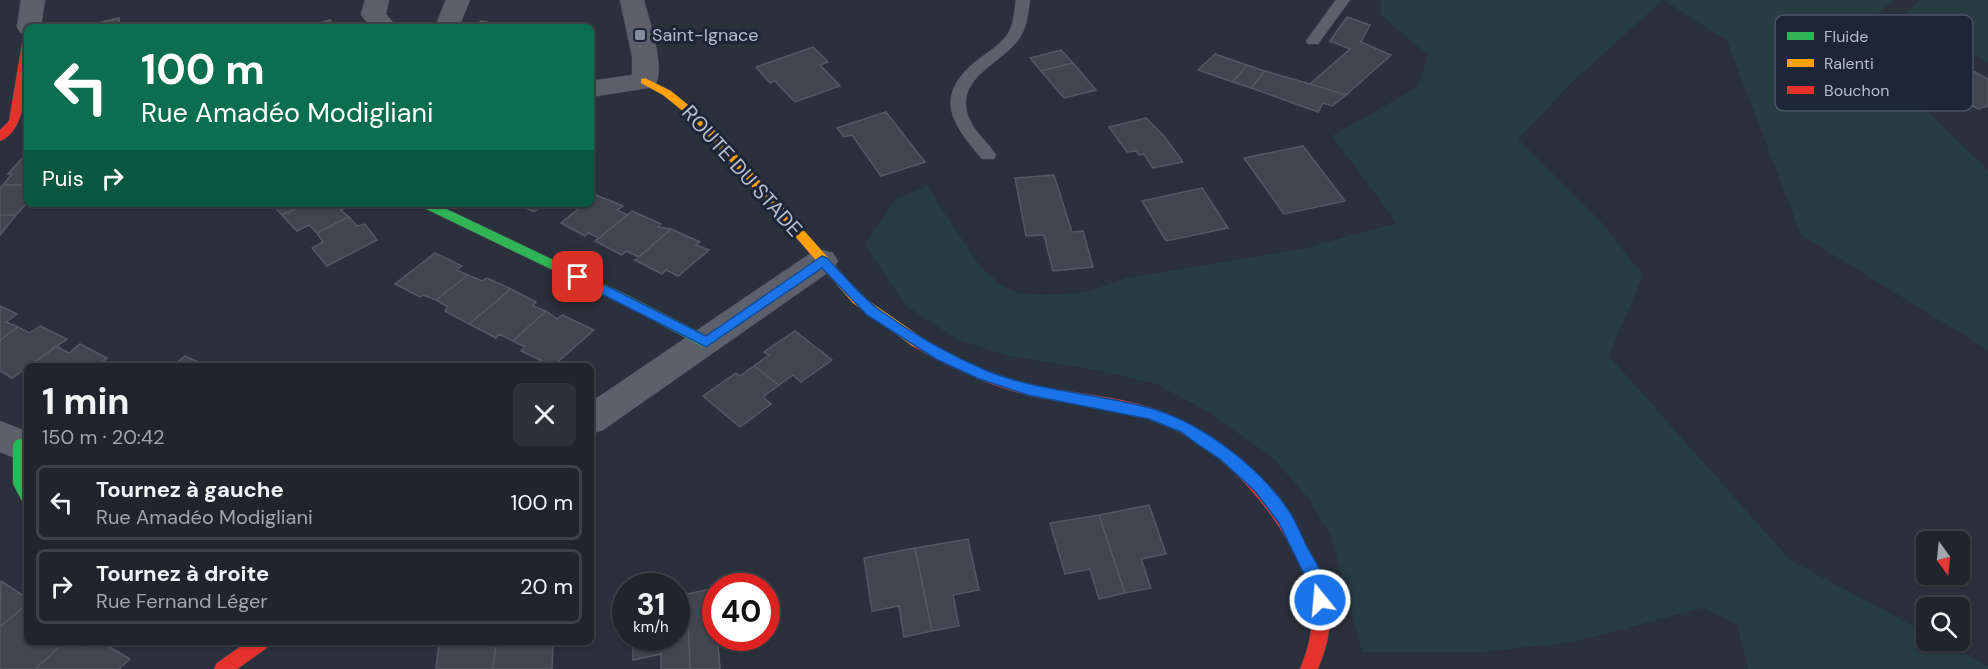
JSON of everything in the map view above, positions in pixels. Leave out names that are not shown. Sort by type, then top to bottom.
[{"type":"street","points":[[29,24],[33,0]]},
{"type":"street","points":[[377,0],[373,15],[382,24]]},
{"type":"street","points":[[448,24],[458,0]]},
{"type":"street","points":[[594,89],[645,81],[645,56],[632,0]]},
{"type":"street","points":[[10,126],[24,58]]},
{"type":"street","name":"ROUTE DU STADE","points":[[645,81],[671,95],[711,131],[822,261],[872,312],[941,355],[982,374],[1028,390],[1151,414],[1186,428],[1225,455],[1260,487],[1285,519],[1316,581],[1324,619],[1318,651],[1309,669]]},
{"type":"street","points":[[432,207],[622,298],[706,342]]},
{"type":"street","points":[[594,418],[822,261]]},
{"type":"street","points":[[16,441],[21,484],[24,490]]},
{"type":"street","points":[[223,669],[257,645]]},
{"type":"lane","points":[[988,155],[967,132],[959,110],[960,87],[1013,37],[1021,16],[1023,0]]},
{"type":"lane","points":[[1313,41],[1343,0]]},
{"type":"shaded area","points":[[1381,0],[1663,0],[1573,81],[1518,139],[1601,222],[1643,275],[1609,356],[1790,560],[1916,628],[1916,651],[1959,651],[1988,666],[1988,669],[1748,669],[1737,624],[1702,608],[1574,642],[1483,652],[1362,652],[1331,536],[1310,500],[1272,457],[1208,412],[1159,385],[1101,371],[1009,356],[958,340],[905,305],[865,245],[896,199],[927,186],[981,268],[1004,287],[1020,293],[1045,295],[1088,292],[1126,278],[1306,248],[1397,223],[1332,136],[1418,87],[1428,55],[1380,14]]},
{"type":"shaded area","points":[[1663,0],[1893,0],[1877,15],[1775,15],[1775,111],[1926,111],[1988,170],[1988,350],[1801,235],[1727,41]]},
{"type":"shaded area","points":[[1921,0],[1988,0],[1988,62],[1973,55],[1973,15],[1904,15]]},
{"type":"building","points":[[1347,17],[1370,25],[1361,42],[1391,55],[1346,95],[1310,84],[1350,49],[1330,41]]},
{"type":"building","points":[[119,18],[120,24],[94,24]]},
{"type":"building","points":[[330,20],[333,24],[317,24]]},
{"type":"building","points":[[481,21],[496,24],[477,24]]},
{"type":"building","points":[[813,47],[828,62],[820,65],[840,86],[795,102],[775,81],[770,83],[756,67]]},
{"type":"building","points":[[1061,50],[1073,63],[1041,71],[1030,58]]},
{"type":"building","points":[[1215,54],[1247,65],[1233,82],[1198,70]]},
{"type":"building","points":[[1073,63],[1096,90],[1064,98],[1041,71]]},
{"type":"building","points":[[1247,65],[1265,71],[1251,88],[1233,82]]},
{"type":"building","points":[[1265,71],[1346,95],[1332,106],[1323,103],[1318,112],[1251,88]]},
{"type":"building","points":[[1973,71],[1988,79],[1988,106],[1978,109],[1973,106]]},
{"type":"building","points":[[886,112],[925,162],[881,176],[852,135],[844,137],[837,128]]},
{"type":"building","points":[[1146,118],[1164,136],[1183,162],[1153,168],[1144,154],[1139,155],[1136,151],[1127,152],[1109,127]]},
{"type":"building","points":[[1303,146],[1345,201],[1284,214],[1244,158]]},
{"type":"building","points":[[24,156],[24,185],[3,185],[12,174],[8,174]]},
{"type":"building","points":[[1054,175],[1072,232],[1083,231],[1093,267],[1053,271],[1044,235],[1026,236],[1015,178]]},
{"type":"building","points":[[3,185],[24,185],[24,206],[16,215],[0,215],[0,188]]},
{"type":"building","points":[[1202,188],[1228,228],[1166,241],[1142,201]]},
{"type":"building","points":[[594,196],[623,206],[617,210],[628,215],[599,238],[588,233],[585,236],[561,223],[580,207],[594,207]]},
{"type":"building","points":[[275,207],[299,207],[282,215]]},
{"type":"building","points":[[299,207],[348,207],[341,210],[349,217],[317,233],[309,225],[297,231],[282,215]]},
{"type":"building","points":[[523,207],[541,207],[534,212]]},
{"type":"building","points":[[632,211],[661,224],[658,227],[671,229],[639,257],[626,251],[622,255],[595,241]]},
{"type":"building","points":[[0,215],[16,215],[0,235]]},
{"type":"building","points":[[349,217],[357,226],[365,224],[377,240],[327,266],[312,248],[323,242],[317,233]]},
{"type":"building","points":[[671,229],[700,242],[696,245],[709,250],[678,276],[666,270],[662,274],[635,260]]},
{"type":"building","points":[[435,253],[462,266],[456,270],[468,275],[436,300],[423,295],[420,297],[395,284]]},
{"type":"building","points":[[468,275],[482,281],[487,278],[511,289],[469,324],[445,311],[448,307],[436,300]]},
{"type":"building","points":[[511,289],[536,302],[533,306],[546,311],[513,341],[499,334],[496,338],[469,324]]},
{"type":"building","points":[[0,306],[17,314],[6,322],[18,327],[0,340]]},
{"type":"building","points":[[546,311],[557,319],[562,315],[594,330],[556,363],[547,363],[521,351],[525,347],[513,341]]},
{"type":"building","points":[[40,326],[67,339],[33,363],[24,363],[24,369],[12,378],[0,371],[0,340],[18,327],[30,333]]},
{"type":"building","points":[[795,331],[832,360],[801,382],[793,375],[779,385],[754,366],[769,355],[764,352]]},
{"type":"building","points":[[80,344],[107,358],[100,363],[33,363],[56,346],[69,353]]},
{"type":"building","points":[[185,356],[200,363],[176,363]]},
{"type":"building","points":[[754,366],[779,385],[763,397],[771,404],[740,427],[703,396],[736,373],[740,376]]},
{"type":"building","points":[[1149,505],[1166,554],[1141,559],[1151,588],[1125,593],[1099,515]]},
{"type":"building","points":[[1099,515],[1125,593],[1099,599],[1090,569],[1065,574],[1050,523]]},
{"type":"building","points":[[968,539],[979,590],[953,595],[959,626],[932,631],[915,548]]},
{"type":"building","points":[[915,548],[932,631],[904,637],[899,606],[872,611],[864,558]]},
{"type":"building","points":[[1,581],[24,596],[24,607],[0,627]]},
{"type":"building","points":[[702,591],[702,651],[719,651],[720,669],[690,669],[690,593]]},
{"type":"building","points":[[24,607],[24,645],[62,645],[35,669],[0,669],[0,627]]},
{"type":"building","points":[[62,645],[87,647],[106,645],[130,659],[119,669],[35,669]]},
{"type":"building","points":[[439,645],[496,645],[493,669],[436,669]]},
{"type":"building","points":[[496,645],[553,645],[552,669],[493,669]]},
{"type":"building","points":[[633,651],[689,651],[690,669],[661,669],[661,654],[633,660]]},
{"type":"traffic: fast","points":[[432,207],[622,298],[706,342]]},
{"type":"traffic: fast","points":[[20,445],[21,484],[24,490]]},
{"type":"traffic: slow","points":[[645,81],[667,93],[699,119],[858,300],[919,343]]},
{"type":"traffic: jam","points":[[0,137],[14,122],[24,62]]},
{"type":"traffic: jam","points":[[919,343],[964,367],[1012,385],[1152,414],[1198,436],[1219,451],[1238,467],[1273,505],[1308,563],[1321,607],[1320,637],[1309,669]]},
{"type":"traffic: jam","points":[[223,669],[257,645]]},
{"type":"place","name":"Saint-Ignace","points":[[640,35]]},
{"type":"route","points":[[578,277],[706,342],[822,261],[872,312],[941,355],[982,374],[1028,390],[1151,414],[1186,428],[1206,441],[1260,487],[1285,519],[1316,581],[1320,600]]}]
